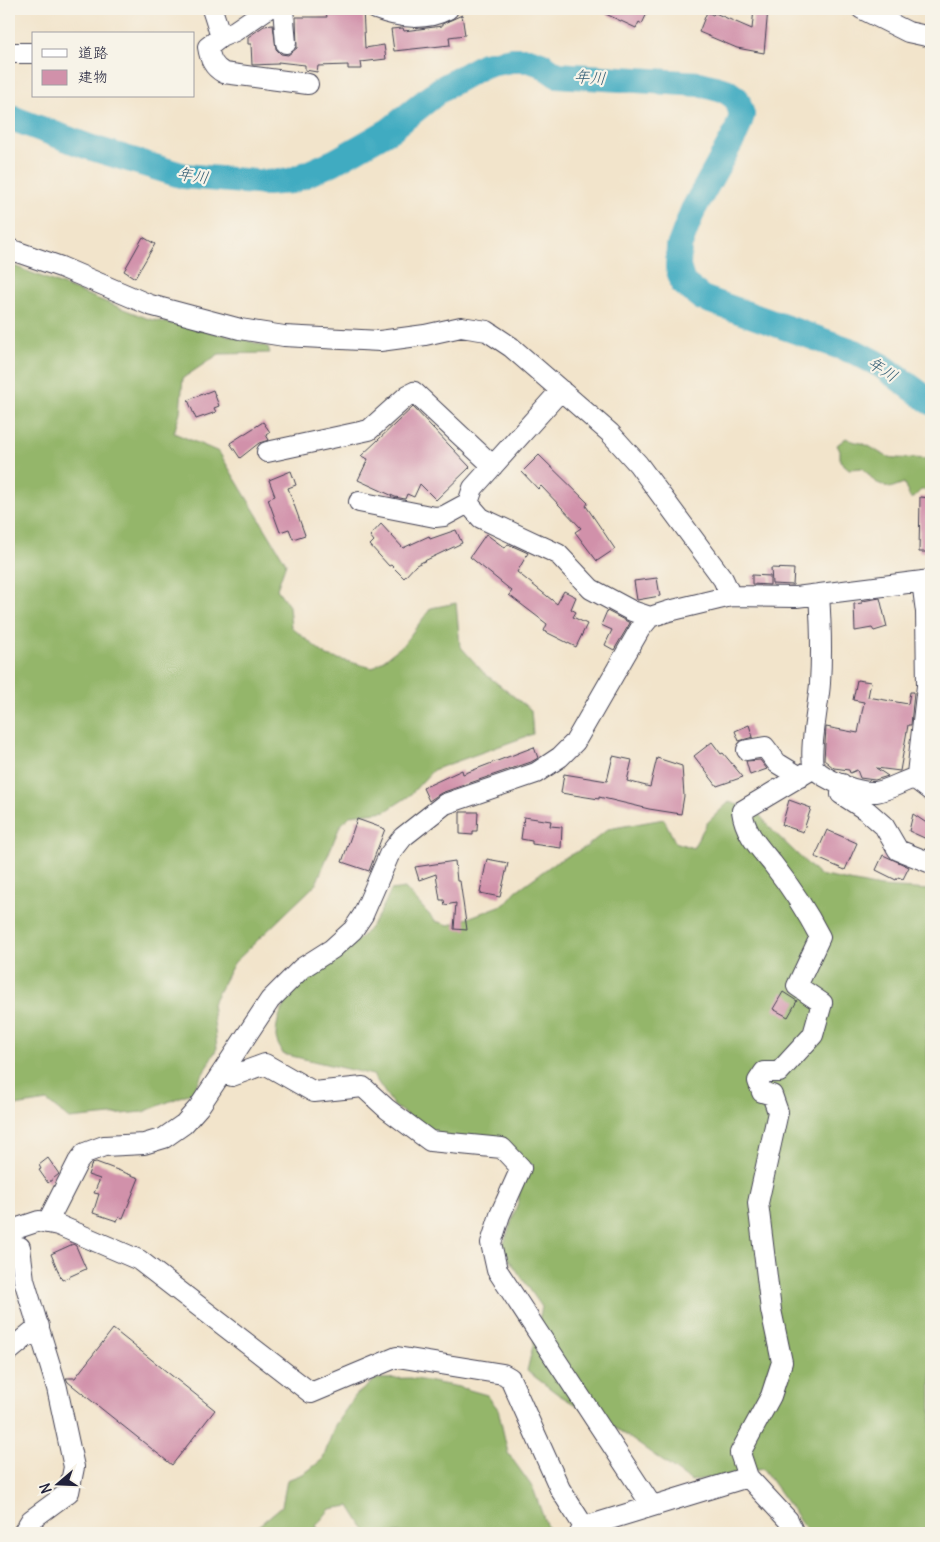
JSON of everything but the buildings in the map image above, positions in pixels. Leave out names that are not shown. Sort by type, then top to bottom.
[{"type":"street","points":[[212,9],[208,47],[212,64],[224,73],[308,84]]},
{"type":"street","points":[[208,47],[267,9]]},
{"type":"street","points":[[283,9],[286,43]]},
{"type":"street","points":[[376,9],[408,17],[424,17],[448,9]]},
{"type":"street","points":[[862,9],[908,32],[931,37]]},
{"type":"street","points":[[9,53],[32,54]]},
{"type":"street","points":[[9,249],[61,267],[150,305],[240,329],[284,336],[380,341],[425,335],[461,327],[487,331],[512,347],[610,433],[638,464],[723,579],[731,596]]},
{"type":"street","points":[[468,503],[470,493],[561,390]]},
{"type":"street","points":[[267,452],[369,430],[408,395],[414,392],[493,466]]},
{"type":"street","points":[[359,502],[435,517],[444,516],[468,503]]},
{"type":"street","points":[[468,503],[481,518],[558,554],[591,589],[632,611],[650,618]]},
{"type":"street","points":[[47,1223],[78,1162],[85,1153],[104,1146],[144,1144],[164,1138],[184,1124],[199,1107],[270,1000],[289,979],[342,942],[353,930],[363,915],[389,855],[403,837],[445,804],[536,773],[560,757],[575,742],[640,630],[650,618],[696,603],[731,596],[796,597],[927,581],[927,686],[918,777],[924,787],[931,791]]},
{"type":"street","points":[[794,1533],[788,1520],[748,1477],[740,1453],[771,1396],[782,1362],[771,1310],[758,1203],[778,1112],[772,1095],[762,1092],[758,1081],[764,1072],[780,1072],[813,1034],[822,1004],[797,986],[820,937],[771,862],[757,848],[744,824],[742,811],[807,772],[812,756],[819,695],[822,637],[819,594]]},
{"type":"street","points":[[747,750],[766,747],[777,763],[807,772],[818,772],[842,784],[866,791],[877,792],[918,777]]},
{"type":"street","points":[[842,784],[842,794],[867,811],[884,826],[898,850],[931,863]]},
{"type":"street","points":[[222,1072],[232,1076],[265,1064],[314,1092],[362,1087],[387,1109],[430,1141],[502,1148],[521,1168],[500,1215],[491,1243],[498,1270],[652,1506]]},
{"type":"street","points":[[9,1231],[36,1220],[58,1225],[138,1260],[311,1393],[397,1358],[503,1374],[510,1378],[560,1489],[584,1531],[652,1506],[748,1477]]},
{"type":"street","points":[[20,1247],[24,1280],[57,1388],[74,1467],[69,1492],[20,1527]]},
{"type":"street","points":[[9,1351],[39,1326]]},
{"type":"green space","points":[[9,264],[149,319],[240,338],[268,347],[270,353],[219,354],[183,378],[180,412],[174,433],[219,452],[286,563],[277,589],[289,606],[291,627],[327,656],[373,668],[402,646],[431,608],[456,603],[460,646],[484,673],[531,710],[533,734],[433,770],[409,796],[386,811],[351,815],[340,826],[316,884],[234,963],[212,1004],[217,1048],[193,1092],[143,1112],[69,1119],[47,1101],[9,1107]]},
{"type":"green space","points":[[846,438],[864,444],[891,458],[931,460],[931,490],[921,490],[913,498],[910,498],[904,483],[890,488],[875,482],[863,468],[849,469],[840,461],[840,451],[837,445]]},
{"type":"green space","points":[[729,802],[756,811],[773,831],[819,875],[880,887],[931,890],[931,1013],[926,1023],[928,1067],[931,1069],[931,1533],[809,1533],[763,1469],[691,1481],[620,1431],[559,1395],[527,1371],[542,1307],[502,1249],[519,1200],[518,1170],[494,1146],[438,1137],[394,1106],[373,1075],[283,1054],[277,1041],[278,1019],[294,991],[306,979],[360,938],[370,928],[391,890],[405,888],[435,921],[449,925],[505,904],[516,891],[556,862],[586,847],[608,829],[664,819],[675,842],[693,848],[707,823]]},
{"type":"green space","points":[[410,1378],[459,1387],[487,1395],[498,1409],[508,1453],[533,1488],[549,1533],[367,1533],[350,1506],[330,1509],[316,1526],[322,1533],[241,1533],[257,1527],[282,1506],[287,1480],[305,1473],[323,1459],[335,1425],[356,1395],[376,1379]]},
{"type":"waterway","name":"年川","points":[[9,117],[89,147],[184,176],[267,183],[291,181],[334,162],[390,130],[441,89],[484,65],[512,60],[529,60],[541,64],[557,75],[700,84],[726,91],[737,99],[742,115],[736,133],[693,210],[679,247],[678,267],[683,283],[702,298],[855,352],[882,366],[931,402]]}]
